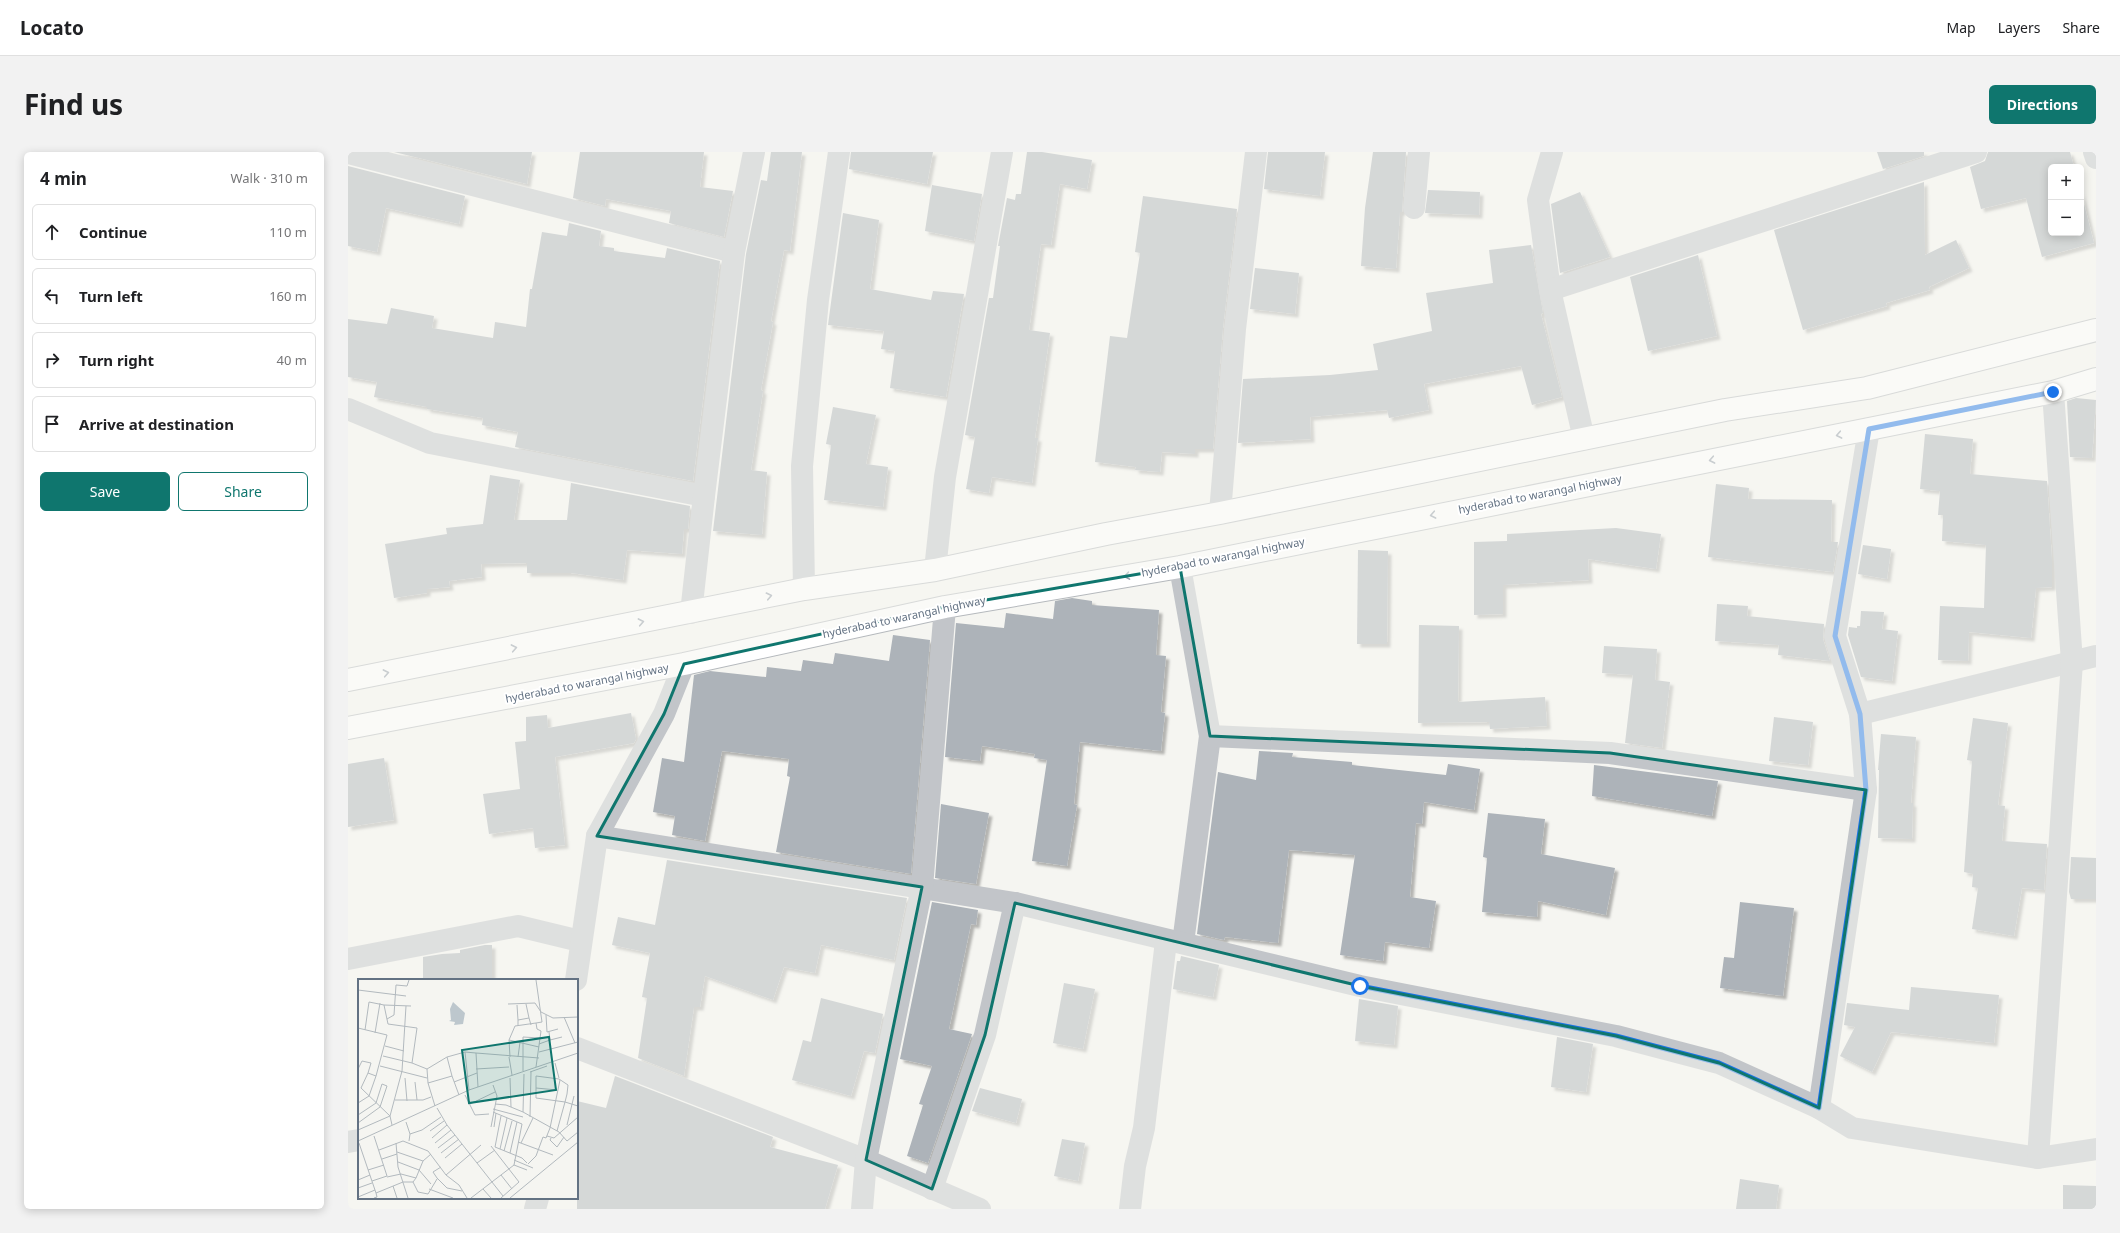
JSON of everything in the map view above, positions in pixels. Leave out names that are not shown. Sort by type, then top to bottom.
[{"type":"main road","points":[[348,680],[691,613],[804,589],[935,570],[1106,534],[1220,513],[1584,440],[1725,410],[1867,388],[2096,330]]},
{"type":"main road","name":"hyderabad to warangal highway","points":[[348,728],[684,664],[945,606],[1180,566],[1869,429],[2053,392],[2096,379]]},
{"type":"street","points":[[691,613],[734,252],[754,152]]},
{"type":"street","points":[[804,589],[802,466],[818,300],[839,152]]},
{"type":"street","points":[[935,570],[945,477],[1002,152]]},
{"type":"street","points":[[1220,513],[1235,329],[1256,152]]},
{"type":"street","points":[[1414,208],[1419,152]]},
{"type":"street","points":[[1552,152],[1538,200],[1550,290],[1584,440]]},
{"type":"street","points":[[1550,290],[1976,152]]},
{"type":"street","points":[[2094,152],[2096,158]]},
{"type":"street","points":[[348,153],[734,252]]},
{"type":"street","points":[[2038,1158],[2072,662],[2053,392]]},
{"type":"street","points":[[348,408],[430,443],[704,496]]},
{"type":"street","points":[[1819,1108],[1866,790],[1860,714],[1835,636],[1869,429]]},
{"type":"street","points":[[1130,1209],[1135,1166],[1144,1128],[1174,942],[1210,736],[1180,566]]},
{"type":"street","points":[[862,1209],[866,1160],[922,888],[945,606]]},
{"type":"street","points":[[1860,714],[2096,656]]},
{"type":"street","points":[[576,979],[580,941],[597,836],[664,714],[684,664]]},
{"type":"street","points":[[1210,736],[1610,753],[1866,790]]},
{"type":"street","points":[[597,836],[1014,903],[1360,986],[1616,1036],[1719,1063],[1819,1108],[1852,1128],[2038,1158],[2096,1148]]},
{"type":"street","points":[[932,1190],[985,1036],[1014,903]]},
{"type":"street","points":[[348,959],[518,926],[580,941]]},
{"type":"street","points":[[578,1048],[866,1160],[932,1190],[980,1209]]},
{"type":"street","points":[[348,1142],[358,1140]]},
{"type":"street","points":[[535,1209],[538,1199]]},
{"type":"highlighted area","points":[[1180,567],[1210,736],[1610,753],[1866,790],[1819,1108],[1719,1063],[1616,1036],[1360,986],[1015,903],[985,1035],[932,1189],[866,1160],[922,887],[597,836],[664,714],[684,664],[945,607]]},
{"type":"building","points":[[394,152],[532,152],[527,184]]},
{"type":"building","points":[[580,152],[704,152],[700,187],[733,191],[724,237],[669,223],[671,211],[606,199],[605,206],[573,198]]},
{"type":"building","points":[[771,152],[802,152],[790,251],[784,250],[771,321],[773,322],[761,390],[763,391],[751,470],[767,472],[762,535],[713,531],[746,254],[761,180],[767,181]]},
{"type":"building","points":[[851,152],[933,152],[927,184],[849,169]]},
{"type":"building","points":[[1027,152],[1042,152],[1092,160],[1087,189],[1060,184],[1051,245],[1041,244],[1029,330],[1050,333],[1035,438],[1038,438],[1032,483],[992,477],[989,493],[966,489],[975,437],[965,435],[989,298],[993,298],[1000,246],[998,246],[1007,198],[1015,200],[1016,194],[1021,194]]},
{"type":"building","points":[[1268,152],[1325,152],[1320,196],[1264,189]]},
{"type":"building","points":[[1373,152],[1406,152],[1396,269],[1361,266],[1365,208]]},
{"type":"building","points":[[1877,152],[1924,152],[1924,156],[1883,169]]},
{"type":"building","points":[[1988,152],[2070,152],[2073,164],[2048,164],[2048,236],[2084,236],[2084,204],[2094,243],[2042,257],[2026,198],[1981,209],[1970,167],[1985,161]]},
{"type":"building","points":[[348,166],[465,196],[459,224],[386,208],[377,252],[348,246]]},
{"type":"building","points":[[1924,182],[1925,255],[1956,240],[1969,268],[1929,287],[1930,290],[1886,303],[1887,306],[1803,330],[1774,230]]},
{"type":"building","points":[[932,185],[982,194],[974,241],[925,231]]},
{"type":"building","points":[[1428,190],[1480,192],[1479,215],[1425,213]]},
{"type":"building","points":[[1580,192],[1610,257],[1560,273],[1551,204]]},
{"type":"building","points":[[1143,196],[1237,209],[1223,328],[1213,449],[1195,449],[1195,454],[1162,452],[1160,472],[1135,470],[1136,467],[1095,462],[1110,336],[1127,338],[1140,253],[1135,252]]},
{"type":"building","points":[[843,213],[879,220],[870,289],[931,300],[933,291],[964,294],[946,397],[890,388],[895,351],[881,349],[884,331],[828,325]]},
{"type":"building","points":[[569,223],[601,231],[599,246],[614,248],[614,251],[665,258],[667,248],[720,261],[693,481],[515,447],[518,432],[482,425],[483,418],[427,409],[427,407],[374,397],[377,382],[348,377],[348,319],[387,324],[391,308],[434,316],[432,328],[493,338],[495,322],[526,327],[530,289],[532,289],[542,232],[567,236]]},
{"type":"building","points":[[1531,245],[1543,313],[1541,314],[1562,397],[1532,405],[1521,366],[1424,384],[1429,410],[1389,418],[1387,410],[1310,417],[1311,439],[1238,443],[1243,379],[1330,375],[1378,370],[1373,344],[1432,331],[1426,293],[1493,283],[1489,250]]},
{"type":"building","points":[[1698,255],[1717,336],[1648,351],[1630,277]]},
{"type":"building","points":[[1255,268],[1299,273],[1295,314],[1250,309]]},
{"type":"building","points":[[2076,398],[2096,400],[2092,458],[2070,457],[2067,401]]},
{"type":"building","points":[[833,407],[876,415],[866,464],[888,467],[883,507],[824,500],[831,445],[826,444]]},
{"type":"building","points":[[1925,434],[1973,439],[1970,474],[2047,481],[2052,560],[2052,587],[2036,588],[2031,638],[1969,632],[1968,661],[1938,660],[1940,606],[1984,608],[1986,545],[1942,541],[1943,515],[1938,515],[1940,491],[1920,489]]},
{"type":"building","points":[[490,475],[520,480],[514,520],[567,520],[571,483],[690,506],[688,529],[684,529],[682,554],[627,550],[623,580],[571,573],[527,573],[527,563],[481,564],[482,577],[449,581],[450,587],[427,589],[427,593],[394,598],[385,544],[447,534],[446,528],[483,524]]},
{"type":"building","points":[[1716,484],[1749,488],[1748,499],[1832,500],[1831,542],[1838,542],[1833,572],[1708,557]]},
{"type":"building","points":[[1616,528],[1661,534],[1656,569],[1588,559],[1589,580],[1503,585],[1503,614],[1474,615],[1474,542],[1507,541],[1507,534]]},
{"type":"building","points":[[1863,545],[1891,549],[1887,579],[1858,574]]},
{"type":"building","points":[[1358,550],[1388,551],[1387,644],[1357,644]]},
{"type":"building","points":[[1072,598],[1092,601],[1092,605],[1159,610],[1156,655],[1166,656],[1161,712],[1165,713],[1161,751],[1080,742],[1074,804],[1077,805],[1067,866],[1032,861],[1047,760],[1034,758],[1035,754],[982,746],[980,761],[945,757],[956,623],[1004,628],[1006,613],[1053,619],[1055,601]]},
{"type":"building","points":[[1717,604],[1748,606],[1747,616],[1824,624],[1823,639],[1830,661],[1778,655],[1779,645],[1715,641]]},
{"type":"building","points":[[1861,611],[1884,612],[1882,629],[1898,631],[1892,681],[1861,677],[1848,635],[1849,627],[1857,628],[1857,626],[1860,626]]},
{"type":"building","points":[[1419,625],[1459,626],[1458,702],[1545,697],[1547,726],[1490,729],[1489,722],[1418,723]]},
{"type":"building","points":[[893,635],[930,640],[911,874],[776,852],[790,777],[787,776],[789,759],[722,751],[705,841],[672,835],[675,816],[653,812],[662,758],[684,762],[694,675],[710,671],[766,677],[767,667],[801,671],[803,660],[833,664],[835,653],[889,661]]},
{"type":"building","points":[[1604,646],[1657,649],[1655,680],[1670,682],[1662,748],[1625,743],[1633,675],[1602,673]]},
{"type":"building","points":[[631,713],[636,739],[634,743],[555,757],[565,845],[535,848],[533,828],[489,834],[483,794],[520,789],[515,742],[526,741],[526,717],[547,715],[548,728]]},
{"type":"building","points":[[1774,717],[1813,722],[1808,765],[1769,761]]},
{"type":"building","points":[[1973,718],[2008,723],[1998,805],[2005,806],[2002,841],[2047,844],[2044,890],[2022,888],[2014,936],[1972,929],[1978,888],[1972,887],[1973,874],[1964,872],[1972,761],[1967,760]]},
{"type":"building","points":[[1881,734],[1916,737],[1911,803],[1913,803],[1912,839],[1878,838],[1878,770]]},
{"type":"building","points":[[1259,751],[1293,753],[1292,757],[1352,762],[1352,765],[1446,775],[1448,764],[1480,769],[1474,810],[1424,802],[1422,824],[1416,823],[1410,897],[1436,901],[1429,948],[1385,942],[1383,961],[1340,955],[1355,855],[1289,850],[1278,943],[1225,937],[1224,940],[1197,934],[1218,772],[1256,780]]},
{"type":"building","points":[[384,758],[394,820],[348,827],[348,764]]},
{"type":"building","points":[[1594,765],[1718,781],[1712,816],[1592,796]]},
{"type":"building","points":[[941,804],[989,813],[976,884],[935,878]]},
{"type":"building","points":[[1488,813],[1545,819],[1541,854],[1615,868],[1606,915],[1538,901],[1537,917],[1482,912],[1487,858],[1483,857]]},
{"type":"building","points":[[2071,857],[2096,858],[2096,899],[2071,899],[2069,892]]},
{"type":"building","points":[[667,860],[907,898],[894,960],[821,945],[815,973],[784,967],[773,1000],[705,976],[700,1007],[694,1007],[684,1076],[638,1058],[647,998],[642,997],[650,953],[612,945],[618,917],[655,925]]},
{"type":"building","points":[[932,902],[978,910],[976,925],[971,924],[949,1029],[972,1034],[928,1163],[907,1156],[923,1105],[919,1104],[932,1066],[900,1059]]},
{"type":"building","points":[[1740,902],[1794,908],[1783,996],[1720,988],[1724,957],[1734,958]]},
{"type":"building","points":[[492,945],[492,979],[423,979],[423,957],[460,953],[460,950]]},
{"type":"building","points":[[1181,956],[1219,965],[1213,997],[1173,989],[1177,961],[1180,961]]},
{"type":"building","points":[[1064,983],[1095,989],[1083,1049],[1053,1043]]},
{"type":"building","points":[[1911,987],[1999,995],[1994,1043],[1891,1032],[1872,1072],[1840,1056],[1855,1027],[1844,1025],[1847,1003],[1909,1010]]},
{"type":"building","points":[[821,998],[883,1014],[875,1053],[864,1051],[851,1096],[792,1080],[803,1040],[811,1042]]},
{"type":"building","points":[[1359,999],[1398,1006],[1394,1045],[1355,1041]]},
{"type":"building","points":[[1557,1037],[1593,1044],[1586,1092],[1551,1087]]},
{"type":"building","points":[[615,1076],[773,1137],[770,1147],[838,1165],[825,1209],[577,1209],[578,1101],[606,1108]]},
{"type":"building","points":[[980,1088],[1022,1099],[1016,1123],[972,1111]]},
{"type":"building","points":[[1062,1139],[1085,1143],[1078,1181],[1054,1176]]},
{"type":"building","points":[[1740,1179],[1779,1185],[1776,1209],[1736,1209]]},
{"type":"building","points":[[2063,1185],[2096,1186],[2096,1209],[2063,1209]]},
{"type":"route","points":[[1360,986],[1616,1036],[1719,1063],[1819,1108],[1866,790],[1860,714],[1835,636],[1869,429],[2053,392]]}]
